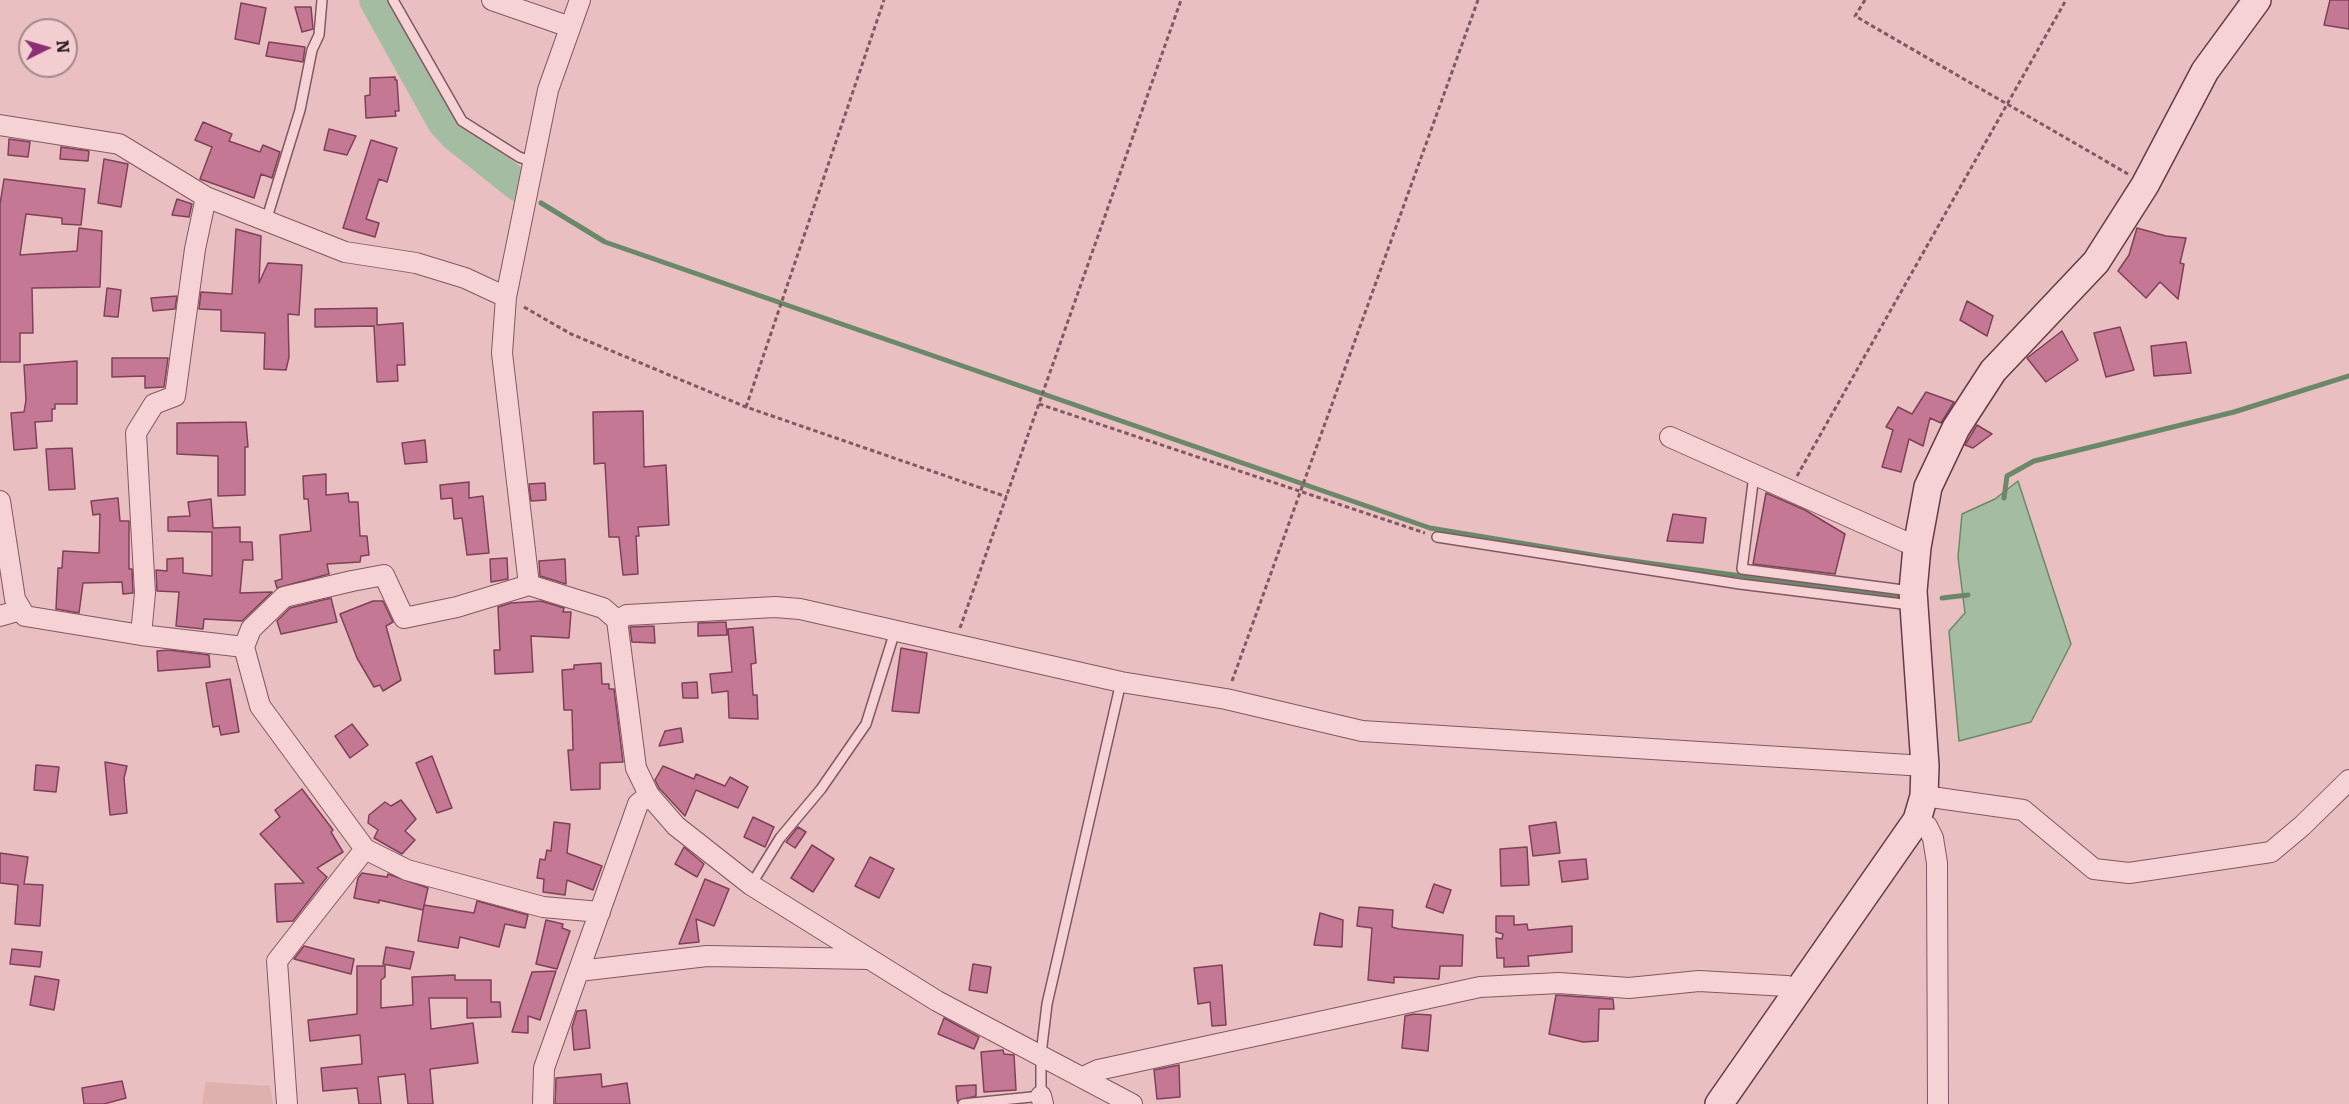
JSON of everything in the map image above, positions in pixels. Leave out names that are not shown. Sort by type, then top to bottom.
[{"type":"street","points":[[492,0],[570,27]]},
{"type":"street","points":[[529,585],[502,353],[506,297],[548,90],[580,0]]},
{"type":"street","points":[[1719,1104],[1795,997],[1920,808],[1925,766],[1913,598],[1917,547],[1928,487],[1962,419],[1993,371],[2096,262],[2145,185],[2205,71],[2258,0]]},
{"type":"street","points":[[0,125],[119,144],[206,197],[266,221],[345,252],[416,263],[465,278],[506,297]]},
{"type":"street","points":[[141,635],[145,593],[136,433],[154,404],[175,396],[195,249],[206,197]]},
{"type":"street","points":[[1670,437],[1917,547]]},
{"type":"street","points":[[0,501],[15,598],[21,610],[32,618],[141,635],[244,647]]},
{"type":"street","points":[[600,912],[543,907],[407,870],[365,849],[260,706],[244,647],[251,629],[271,607],[284,597],[384,575],[404,618],[457,607],[529,585],[603,608],[617,620],[636,768],[649,795],[676,826],[751,885],[937,1001],[1132,1104]]},
{"type":"street","points":[[617,620],[627,615],[775,607],[800,609],[1121,682],[1226,699],[1362,731],[1925,766]]},
{"type":"street","points":[[0,616],[21,610]]},
{"type":"street","points":[[1920,808],[2023,810],[2094,868],[2129,873],[2271,852],[2302,826],[2349,780]]},
{"type":"street","points":[[543,1104],[544,1068],[638,804],[649,795]]},
{"type":"street","points":[[1920,808],[1933,838],[1937,863],[1938,1104]]},
{"type":"street","points":[[287,1104],[277,961],[365,849]]},
{"type":"street","points":[[579,971],[707,956],[868,958]]},
{"type":"street","points":[[1083,1077],[1098,1070],[1480,987],[1559,983],[1629,988],[1699,981],[1787,986],[1795,997]]},
{"type":"lane","points":[[266,221],[300,111],[312,50],[319,35],[322,0]]},
{"type":"lane","points":[[393,0],[462,121],[519,157],[533,162]]},
{"type":"lane","points":[[1754,475],[1742,569],[1913,598]]},
{"type":"lane","points":[[1437,537],[1740,584],[1913,598]]},
{"type":"lane","points":[[751,885],[780,838],[821,789],[866,724],[895,631]]},
{"type":"lane","points":[[963,1104],[1042,1100],[1041,1054],[1047,1004],[1121,682]]},
{"type":"path","points":[[746,407],[884,0]]},
{"type":"path","points":[[954,644],[1181,0]]},
{"type":"path","points":[[1226,699],[1478,0]]},
{"type":"path","points":[[1865,0],[1855,16],[2145,185]]},
{"type":"path","points":[[1789,491],[2066,0]]},
{"type":"path","points":[[506,297],[571,334],[746,407],[1007,497]]},
{"type":"path","points":[[1040,404],[1437,537]]},
{"type":"shaded area","points":[[2018,481],[2071,644],[2031,722],[1959,741],[1949,631],[1965,613],[1958,557],[1962,514],[1995,499]]},
{"type":"shaded area","points":[[206,1082],[270,1086],[273,1104],[202,1104]]},
{"type":"building","points":[[2330,0],[2349,0],[2349,29],[2324,25]]},
{"type":"building","points":[[241,3],[266,8],[259,44],[235,39]]},
{"type":"building","points":[[295,7],[311,7],[313,29],[302,32]]},
{"type":"building","points":[[269,42],[305,47],[303,62],[266,56]]},
{"type":"building","points":[[395,77],[399,111],[395,111],[396,116],[366,118],[365,96],[370,95],[370,78]]},
{"type":"building","points":[[203,122],[232,134],[229,141],[260,152],[263,145],[280,152],[272,178],[261,174],[254,198],[200,179],[212,147],[195,140]]},
{"type":"building","points":[[329,129],[356,136],[347,155],[324,150]]},
{"type":"building","points":[[9,139],[30,142],[28,157],[8,155]]},
{"type":"building","points":[[371,140],[397,148],[387,182],[379,179],[366,219],[379,223],[375,237],[343,228]]},
{"type":"building","points":[[61,147],[89,151],[88,161],[60,159]]},
{"type":"building","points":[[104,159],[128,164],[121,207],[98,203]]},
{"type":"building","points":[[4,179],[85,189],[81,225],[62,224],[62,218],[26,214],[20,255],[77,251],[79,228],[102,231],[100,287],[32,288],[33,333],[20,333],[20,362],[0,362],[0,204]]},
{"type":"building","points":[[177,199],[192,204],[189,217],[172,215]]},
{"type":"building","points":[[2137,228],[2166,236],[2186,238],[2180,263],[2184,264],[2178,299],[2160,282],[2146,298],[2118,271],[2129,255]]},
{"type":"building","points":[[236,229],[261,236],[259,283],[268,263],[302,265],[299,315],[288,314],[289,357],[286,370],[264,369],[265,333],[221,331],[221,310],[199,309],[201,292],[232,294]]},
{"type":"building","points":[[107,288],[121,290],[118,317],[104,316]]},
{"type":"building","points":[[177,296],[175,309],[153,311],[151,298]]},
{"type":"building","points":[[1967,301],[1993,316],[1987,336],[1960,320]]},
{"type":"building","points":[[377,308],[377,325],[403,323],[405,365],[397,365],[398,381],[377,382],[374,326],[315,327],[315,309]]},
{"type":"building","points":[[2120,327],[2134,370],[2106,377],[2094,333]]},
{"type":"building","points":[[2062,331],[2078,360],[2046,382],[2027,358]]},
{"type":"building","points":[[2186,342],[2191,373],[2154,376],[2151,346]]},
{"type":"building","points":[[112,358],[168,358],[164,387],[145,388],[145,376],[112,377]]},
{"type":"building","points":[[77,361],[77,404],[55,404],[55,409],[52,409],[52,421],[35,422],[37,448],[14,450],[11,413],[24,412],[26,400],[24,365]]},
{"type":"building","points":[[1926,392],[1954,402],[1941,423],[1930,418],[1923,446],[1909,439],[1901,472],[1882,467],[1893,430],[1886,427],[1898,407],[1912,414]]},
{"type":"building","points":[[643,411],[644,467],[666,465],[669,525],[638,527],[639,536],[636,536],[638,574],[623,575],[619,537],[609,537],[605,463],[594,464],[593,412]]},
{"type":"building","points":[[246,422],[248,447],[245,447],[245,495],[218,496],[218,456],[177,454],[177,423]]},
{"type":"building","points":[[1977,425],[1992,434],[1973,448],[1965,445]]},
{"type":"building","points":[[425,440],[427,462],[405,464],[402,443]]},
{"type":"building","points":[[72,448],[75,489],[49,490],[46,449]]},
{"type":"building","points":[[326,474],[326,495],[348,493],[349,502],[358,502],[360,536],[367,536],[369,555],[361,556],[360,562],[327,564],[329,574],[277,588],[275,581],[282,579],[280,535],[311,531],[308,499],[304,499],[303,476]]},
{"type":"building","points":[[469,482],[469,498],[483,496],[489,553],[467,555],[462,518],[454,519],[452,498],[441,499],[440,485]]},
{"type":"building","points":[[545,483],[546,500],[531,501],[529,484]]},
{"type":"building","points":[[1766,493],[1805,510],[1845,534],[1835,574],[1753,564]]},
{"type":"building","points":[[118,498],[120,521],[129,521],[129,569],[132,569],[133,593],[123,594],[122,582],[83,583],[79,613],[56,609],[58,568],[62,568],[63,551],[99,553],[100,514],[93,515],[91,501]]},
{"type":"building","points":[[211,499],[213,528],[240,527],[240,542],[252,542],[253,560],[243,560],[240,593],[272,592],[242,621],[204,619],[203,629],[176,626],[179,592],[157,591],[156,570],[167,571],[167,559],[183,558],[183,573],[212,576],[212,532],[168,531],[168,517],[190,516],[188,502]]},
{"type":"building","points":[[1673,514],[1706,518],[1703,543],[1667,541]]},
{"type":"building","points":[[507,558],[508,579],[491,582],[490,559]]},
{"type":"building","points":[[565,559],[566,584],[540,576],[539,561]]},
{"type":"building","points":[[331,598],[337,622],[281,634],[277,621],[290,608]]},
{"type":"building","points":[[373,601],[383,601],[393,622],[386,626],[401,680],[383,691],[380,685],[374,687],[357,658],[340,614]]},
{"type":"building","points":[[541,601],[564,608],[563,612],[571,612],[569,638],[531,636],[533,672],[495,674],[494,650],[500,650],[498,607],[511,603]]},
{"type":"building","points":[[726,622],[727,635],[698,636],[698,623]]},
{"type":"building","points":[[654,626],[655,643],[632,642],[630,627]]},
{"type":"building","points":[[753,627],[756,663],[751,664],[753,695],[757,695],[758,719],[729,718],[728,691],[712,693],[710,674],[732,672],[728,629]]},
{"type":"building","points":[[901,648],[927,653],[919,713],[892,711]]},
{"type":"building","points":[[169,650],[209,655],[210,667],[158,671],[157,651]]},
{"type":"building","points":[[601,663],[602,684],[609,684],[609,689],[614,689],[623,762],[600,763],[600,789],[571,790],[568,750],[573,750],[572,710],[564,710],[562,670],[574,669],[574,665]]},
{"type":"building","points":[[230,679],[239,732],[221,735],[219,726],[213,727],[206,683]]},
{"type":"building","points":[[697,682],[698,698],[683,698],[682,683]]},
{"type":"building","points":[[352,724],[368,745],[350,758],[335,736]]},
{"type":"building","points":[[681,728],[683,742],[659,746],[665,731]]},
{"type":"building","points":[[432,756],[452,808],[437,813],[416,763]]},
{"type":"building","points":[[105,762],[127,766],[124,778],[127,813],[110,815]]},
{"type":"building","points":[[36,765],[59,767],[56,792],[34,790]]},
{"type":"building","points":[[663,766],[694,779],[696,774],[725,786],[730,777],[748,787],[738,808],[696,790],[685,816],[659,788],[655,780]]},
{"type":"building","points":[[302,789],[333,830],[331,832],[343,852],[317,868],[327,877],[293,921],[277,922],[275,884],[304,883],[260,834],[280,817],[275,810]]},
{"type":"building","points":[[401,800],[416,819],[405,831],[415,840],[402,854],[374,838],[378,830],[368,823],[369,815],[385,802],[391,806]]},
{"type":"building","points":[[753,817],[774,827],[765,847],[744,837]]},
{"type":"building","points":[[554,822],[570,824],[567,853],[602,866],[593,890],[567,880],[565,895],[543,892],[544,879],[537,878],[540,859],[545,860],[547,850],[551,851]]},
{"type":"building","points":[[1556,822],[1560,853],[1533,856],[1529,826]]},
{"type":"building","points":[[798,827],[806,832],[795,848],[786,842]]},
{"type":"building","points":[[812,845],[834,859],[813,892],[791,878]]},
{"type":"building","points":[[684,847],[704,864],[697,877],[675,864]]},
{"type":"building","points":[[1527,847],[1529,885],[1501,886],[1500,849]]},
{"type":"building","points":[[0,853],[28,857],[24,884],[43,885],[40,926],[15,924],[18,885],[0,883]]},
{"type":"building","points":[[870,857],[894,869],[879,898],[855,886]]},
{"type":"building","points":[[1586,859],[1588,879],[1562,882],[1559,861]]},
{"type":"building","points":[[362,873],[387,877],[388,874],[428,888],[423,910],[379,900],[379,903],[354,898],[358,878]]},
{"type":"building","points":[[705,879],[729,889],[714,926],[696,919],[699,942],[679,944]]},
{"type":"building","points":[[1434,884],[1451,890],[1443,913],[1426,907]]},
{"type":"building","points":[[477,901],[528,915],[525,928],[505,924],[499,947],[460,937],[458,948],[418,941],[424,905],[474,913]]},
{"type":"building","points":[[1359,907],[1393,910],[1392,927],[1399,929],[1463,935],[1462,966],[1440,966],[1439,979],[1394,977],[1394,983],[1368,980],[1372,928],[1357,926]]},
{"type":"building","points":[[1320,913],[1343,920],[1342,947],[1314,945]]},
{"type":"building","points":[[1496,916],[1514,916],[1514,925],[1527,924],[1528,930],[1572,926],[1572,952],[1528,956],[1529,966],[1504,967],[1504,958],[1497,958],[1496,938],[1502,939],[1503,934],[1496,932]]},
{"type":"building","points":[[546,920],[563,924],[562,928],[570,931],[557,969],[536,964]]},
{"type":"building","points":[[304,946],[354,959],[351,974],[294,959]]},
{"type":"building","points":[[386,947],[414,952],[410,969],[383,964]]},
{"type":"building","points":[[12,949],[42,952],[40,967],[10,964]]},
{"type":"building","points":[[973,964],[991,967],[987,993],[969,990]]},
{"type":"building","points":[[1222,965],[1226,1025],[1212,1026],[1210,1002],[1198,1004],[1194,968]]},
{"type":"building","points":[[357,966],[385,966],[385,977],[381,980],[381,1008],[413,1005],[412,977],[455,975],[455,980],[491,980],[491,1002],[500,1002],[501,1017],[467,1018],[467,998],[429,998],[431,1029],[473,1023],[478,1063],[430,1069],[433,1104],[408,1104],[405,1074],[378,1077],[381,1104],[359,1104],[357,1088],[323,1091],[321,1068],[362,1064],[360,1035],[310,1041],[308,1020],[357,1014]]},
{"type":"building","points":[[556,971],[540,1020],[528,1016],[528,1033],[512,1032],[532,972]]},
{"type":"building","points":[[35,976],[59,980],[54,1010],[30,1005]]},
{"type":"building","points":[[1556,995],[1613,999],[1614,1009],[1599,1009],[1598,1041],[1583,1042],[1549,1034]]},
{"type":"building","points":[[586,1010],[590,1048],[574,1050],[572,1027],[577,1011]]},
{"type":"building","points":[[1431,1015],[1428,1051],[1402,1048],[1405,1016]]},
{"type":"building","points":[[944,1018],[979,1037],[974,1049],[938,1034]]},
{"type":"building","points":[[1003,1050],[1004,1054],[1014,1055],[1016,1090],[984,1092],[981,1052]]},
{"type":"building","points":[[1179,1065],[1180,1097],[1157,1099],[1154,1070]]},
{"type":"building","points":[[601,1074],[602,1087],[627,1083],[630,1104],[555,1104],[556,1078]]},
{"type":"building","points":[[122,1081],[126,1098],[104,1104],[84,1104],[82,1088]]},
{"type":"building","points":[[976,1085],[976,1096],[957,1101],[956,1086]]},
{"type":"waterway","points":[[375,0],[443,122],[456,136],[519,186]]},
{"type":"waterway","points":[[541,203],[605,242],[1430,528],[1604,557],[1900,598]]},
{"type":"waterway","points":[[2004,498],[2007,476],[2034,461],[2234,412],[2349,376]]},
{"type":"waterway","points":[[1942,598],[1968,595]]}]
